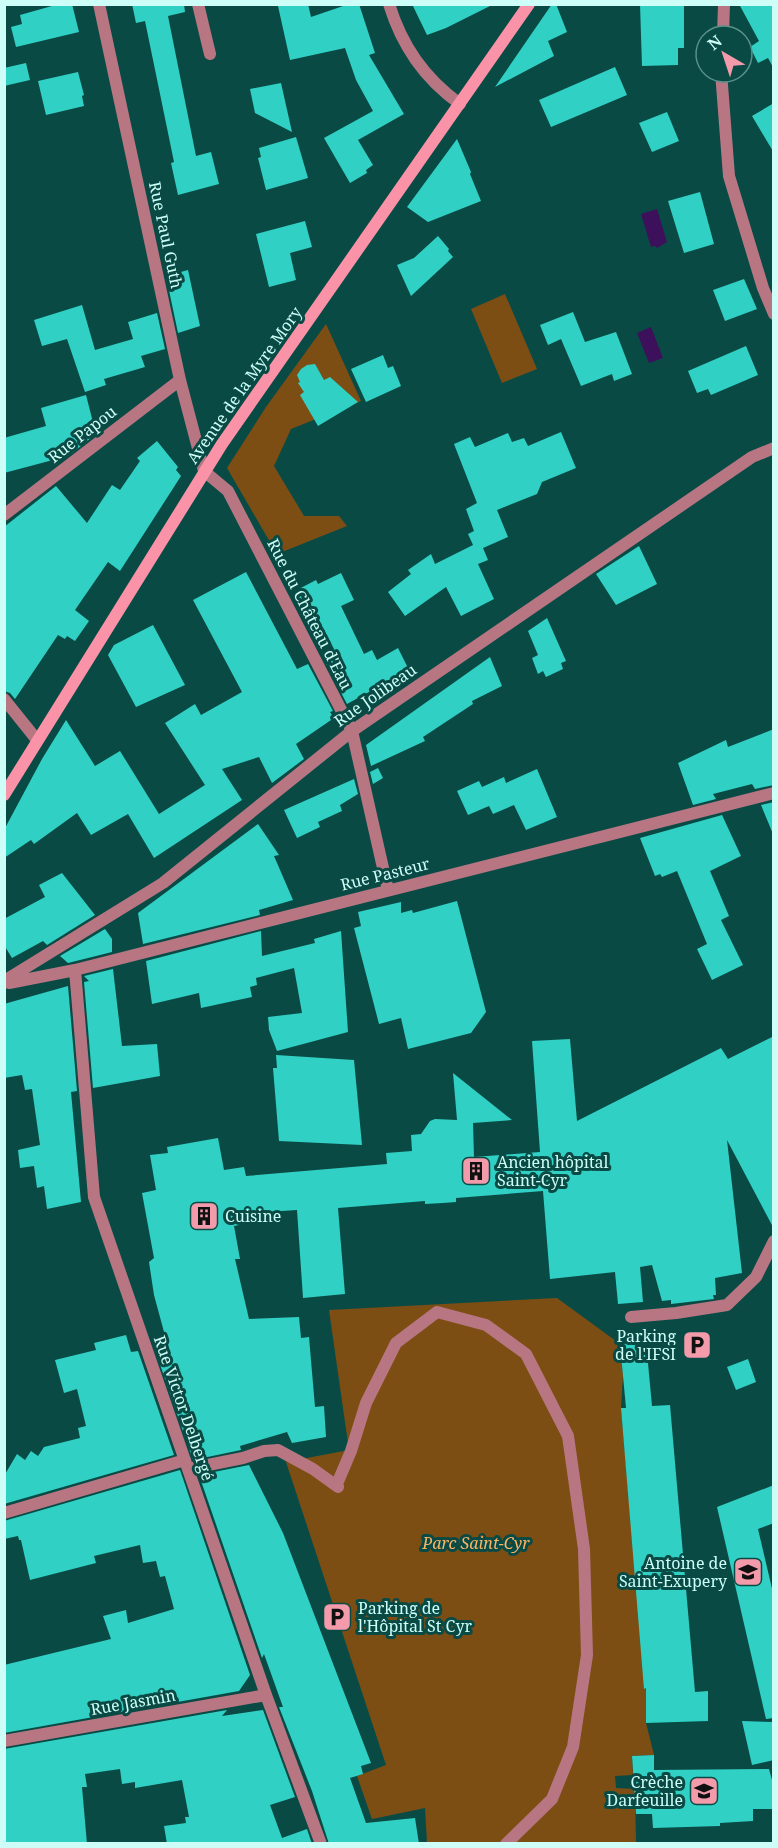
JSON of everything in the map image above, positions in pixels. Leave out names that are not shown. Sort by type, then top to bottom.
[{"type":"street","name":"Rue Paul Guth","points":[[99,4],[180,380],[204,471]]},
{"type":"street","points":[[198,4],[210,54]]},
{"type":"street","points":[[389,4],[395,23],[414,60],[449,96],[460,104]]},
{"type":"street","name":"Avenue de la Myre Mory","points":[[4,795],[204,471],[529,4]]},
{"type":"street","points":[[723,24],[724,4]]},
{"type":"street","points":[[722,84],[729,176],[763,288],[774,314]]},
{"type":"street","name":"Rue Papou","points":[[4,515],[180,380]]},
{"type":"street","name":"Rue Jolibeau","points":[[4,982],[163,884],[352,731],[752,457],[774,448]]},
{"type":"street","name":"Rue du Château d'Eau","points":[[204,471],[228,491],[352,731],[388,890]]},
{"type":"street","points":[[4,699],[38,740]]},
{"type":"street","name":"Rue Pasteur","points":[[4,982],[75,970],[774,794]]},
{"type":"street","name":"Rue Victor Delbergé","points":[[75,970],[94,1197],[266,1695],[321,1844]]},
{"type":"street","points":[[631,1317],[727,1305],[756,1278],[774,1241]]},
{"type":"street","points":[[4,1513],[186,1464],[243,1458],[264,1451],[278,1450],[305,1464],[338,1487],[337,1484],[351,1451],[366,1403],[396,1343],[437,1312],[486,1326],[526,1354],[567,1436],[584,1549],[587,1655],[573,1747],[552,1799],[506,1844]]},
{"type":"street","name":"Rue Jasmin","points":[[4,1741],[266,1695]]},
{"type":"green space","points":[[505,294],[537,369],[502,383],[471,309]]},
{"type":"green space","points":[[326,324],[361,401],[291,429],[274,466],[304,516],[339,516],[347,526],[277,554],[227,468],[266,407]]},
{"type":"green space","name":"Parc Saint-Cyr","points":[[557,1298],[620,1344],[623,1375],[621,1408],[646,1692],[646,1723],[654,1755],[632,1756],[633,1775],[615,1776],[616,1788],[635,1789],[636,1843],[427,1843],[425,1808],[372,1819],[357,1776],[386,1765],[286,1462],[349,1450],[329,1310]]},
{"type":"shaded area","points":[[657,209],[667,242],[657,248],[651,247],[641,214]]},
{"type":"shaded area","points":[[651,327],[663,358],[649,363],[637,333]]},
{"type":"building","points":[[59,4],[72,4],[79,32],[16,47],[11,27],[22,24],[20,15]]},
{"type":"building","points":[[132,4],[184,4],[185,12],[168,16],[196,156],[211,152],[219,184],[178,195],[171,163],[174,162],[145,21],[136,23]]},
{"type":"building","points":[[308,4],[311,17],[349,4],[359,4],[375,53],[369,55],[404,114],[358,140],[373,165],[366,170],[367,173],[350,183],[324,138],[373,111],[356,80],[345,48],[290,60],[278,6]]},
{"type":"building","points":[[412,4],[494,4],[427,35]]},
{"type":"building","points":[[552,4],[556,4],[567,32],[548,41],[554,56],[495,87]]},
{"type":"building","points":[[640,4],[684,4],[684,48],[678,48],[678,65],[642,66]]},
{"type":"building","points":[[739,4],[774,4],[774,69],[768,58],[758,63],[754,55],[754,44],[759,41],[754,32],[754,24],[750,24]]},
{"type":"building","points":[[26,63],[30,80],[4,86],[4,68]]},
{"type":"building","points":[[615,67],[627,95],[551,127],[539,100]]},
{"type":"building","points":[[78,72],[84,95],[82,96],[84,106],[46,115],[38,81]]},
{"type":"building","points":[[281,83],[292,132],[255,113],[250,89]]},
{"type":"building","points":[[774,103],[774,153],[752,116]]},
{"type":"building","points":[[667,112],[679,141],[652,152],[639,123]]},
{"type":"building","points":[[296,137],[308,178],[266,190],[258,158],[261,157],[259,148]]},
{"type":"building","points":[[457,139],[481,201],[428,222],[407,207]]},
{"type":"building","points":[[700,192],[714,244],[684,253],[668,201]]},
{"type":"building","points":[[305,221],[312,247],[290,253],[296,280],[269,287],[256,234]]},
{"type":"building","points":[[438,236],[453,257],[411,296],[397,265],[414,258]]},
{"type":"building","points":[[188,270],[200,326],[178,333],[166,276]]},
{"type":"building","points":[[744,279],[757,309],[725,321],[713,290]]},
{"type":"building","points":[[82,305],[95,350],[133,339],[128,322],[157,313],[165,349],[141,356],[145,367],[104,379],[106,385],[85,392],[67,339],[42,346],[34,320]]},
{"type":"building","points":[[573,312],[585,342],[616,332],[632,374],[614,381],[612,374],[581,386],[561,339],[548,345],[540,325]]},
{"type":"building","points":[[746,346],[758,375],[711,395],[708,389],[697,393],[688,371]]},
{"type":"building","points":[[383,355],[388,368],[393,366],[401,386],[366,402],[351,369]]},
{"type":"building","points":[[315,364],[324,380],[330,377],[358,402],[318,426],[300,395],[304,392],[298,383],[300,382],[297,375],[307,365]]},
{"type":"building","points":[[86,395],[96,434],[68,456],[4,473],[4,438],[46,426],[41,408]]},
{"type":"building","points":[[561,432],[576,468],[542,482],[537,494],[497,510],[508,537],[483,548],[488,560],[478,564],[494,599],[461,616],[446,587],[405,616],[388,592],[411,574],[408,570],[431,554],[435,564],[473,545],[468,534],[474,531],[466,509],[477,503],[454,444],[470,437],[475,447],[508,433],[512,442],[524,438],[528,446]]},
{"type":"building","points":[[157,441],[178,467],[176,470],[181,476],[120,571],[108,562],[75,610],[89,621],[75,641],[67,636],[65,639],[58,635],[15,699],[10,693],[4,691],[4,527],[56,486],[87,523],[112,485],[120,490],[140,461],[137,458]]},
{"type":"building","points":[[639,546],[657,584],[616,605],[596,574]]},
{"type":"building","points":[[246,572],[297,669],[308,664],[333,711],[330,712],[334,718],[296,744],[304,759],[272,783],[259,757],[222,769],[242,800],[154,858],[128,814],[91,835],[77,813],[34,844],[31,840],[4,858],[4,830],[66,720],[95,766],[120,751],[159,814],[205,785],[165,723],[195,704],[201,715],[242,692],[193,600]]},
{"type":"building","points":[[341,573],[354,600],[341,606],[364,654],[372,650],[377,660],[398,648],[409,670],[347,704],[322,656],[334,649],[318,618],[311,622],[295,591],[316,580],[318,584]]},
{"type":"building","points":[[547,618],[566,661],[561,663],[563,669],[546,677],[543,671],[538,674],[532,658],[538,655],[528,631]]},
{"type":"building","points":[[153,625],[185,685],[136,707],[108,655],[114,645]]},
{"type":"building","points":[[490,657],[502,686],[472,701],[473,704],[423,737],[425,741],[371,766],[366,745]]},
{"type":"building","points":[[774,729],[774,785],[755,789],[752,784],[713,794],[716,799],[693,805],[678,763],[726,740],[728,747]]},
{"type":"building","points":[[378,768],[383,778],[373,784],[370,772]]},
{"type":"building","points":[[537,769],[557,817],[526,830],[514,805],[493,814],[489,806],[468,815],[457,791],[479,781],[482,787],[504,777],[506,783]]},
{"type":"building","points":[[354,779],[358,794],[340,805],[342,811],[318,822],[320,827],[297,838],[284,810]]},
{"type":"building","points":[[774,802],[774,834],[773,834],[761,805]]},
{"type":"building","points":[[722,815],[741,856],[710,871],[729,916],[721,920],[743,965],[712,980],[697,949],[707,944],[677,871],[662,877],[660,874],[655,876],[640,838]]},
{"type":"building","points":[[258,824],[279,855],[274,856],[293,900],[259,910],[260,915],[143,944],[138,913]]},
{"type":"building","points":[[62,873],[95,915],[47,945],[43,941],[12,958],[4,945],[4,919],[45,897],[39,885]]},
{"type":"building","points":[[457,901],[486,1012],[471,1033],[408,1049],[401,1018],[379,1024],[354,928],[361,926],[358,912],[401,902],[401,913],[412,910],[413,913]]},
{"type":"building","points":[[105,929],[112,939],[112,952],[68,963],[60,956]]},
{"type":"building","points":[[261,931],[262,956],[315,943],[314,939],[341,931],[348,1032],[277,1051],[269,1030],[268,1017],[302,1013],[294,968],[256,978],[257,985],[250,987],[252,997],[201,1008],[199,993],[152,1004],[146,961]]},
{"type":"building","points":[[113,969],[122,1046],[157,1044],[160,1076],[93,1088],[84,982],[89,981],[84,976]]},
{"type":"building","points":[[68,986],[77,1091],[71,1092],[81,1202],[47,1209],[44,1186],[37,1188],[34,1166],[20,1168],[18,1150],[40,1145],[32,1089],[25,1090],[22,1075],[4,1078],[4,1004]]},
{"type":"building","points":[[774,1036],[774,1229],[727,1140],[742,1273],[715,1278],[716,1295],[713,1295],[714,1299],[671,1304],[671,1300],[662,1301],[652,1265],[640,1267],[643,1302],[618,1304],[615,1272],[550,1279],[543,1191],[456,1198],[456,1202],[425,1204],[425,1201],[338,1208],[345,1294],[303,1298],[297,1210],[252,1213],[254,1222],[234,1226],[240,1259],[235,1259],[249,1319],[299,1317],[301,1338],[309,1337],[315,1407],[324,1406],[326,1437],[292,1443],[287,1432],[240,1446],[241,1450],[193,1460],[154,1347],[167,1343],[154,1295],[149,1262],[154,1258],[142,1193],[156,1190],[150,1155],[168,1153],[167,1147],[218,1138],[224,1170],[244,1167],[246,1176],[387,1164],[386,1153],[412,1151],[411,1135],[421,1134],[430,1121],[435,1119],[457,1120],[453,1073],[512,1120],[473,1123],[474,1157],[540,1152],[532,1041],[570,1039],[577,1121],[721,1048],[728,1059]]},
{"type":"building","points":[[276,1055],[354,1060],[362,1145],[279,1141],[273,1068],[277,1068]]},
{"type":"building","points":[[126,1335],[131,1352],[138,1351],[174,1455],[4,1504],[4,1476],[17,1454],[25,1460],[31,1451],[38,1456],[44,1447],[80,1438],[78,1428],[86,1426],[77,1389],[64,1393],[55,1360],[96,1350],[94,1343]]},
{"type":"building","points":[[646,1342],[652,1406],[670,1405],[695,1692],[708,1691],[708,1721],[646,1723],[646,1688],[644,1689],[621,1408],[626,1408],[620,1344]]},
{"type":"building","points":[[748,1359],[756,1382],[736,1390],[727,1367]]},
{"type":"building","points":[[249,1465],[283,1533],[371,1763],[361,1766],[363,1774],[350,1778],[366,1823],[415,1818],[419,1844],[329,1844],[312,1791],[279,1707],[283,1707],[264,1654],[262,1658],[199,1475]]},
{"type":"building","points":[[180,1470],[250,1675],[239,1691],[4,1733],[4,1665],[111,1639],[103,1616],[126,1610],[128,1623],[174,1609],[165,1576],[160,1577],[156,1561],[143,1563],[140,1545],[94,1556],[96,1563],[30,1580],[21,1540],[18,1536],[4,1539],[4,1521]]},
{"type":"building","name":"Antoine de Saint-Exupery","points":[[774,1485],[774,1523],[758,1529],[774,1597],[774,1718],[766,1719],[717,1507]]},
{"type":"building","points":[[227,1710],[222,1716],[263,1710],[295,1797],[270,1805],[282,1838],[307,1829],[312,1844],[167,1844],[164,1826],[186,1823],[185,1817],[189,1817],[182,1780],[135,1788],[135,1782],[122,1784],[120,1769],[85,1774],[87,1787],[82,1787],[87,1844],[4,1844],[4,1749]]},
{"type":"building","points":[[742,1721],[774,1722],[774,1760],[752,1765]]},
{"type":"building","name":"Crèche Darfeuille","points":[[654,1755],[654,1770],[769,1769],[774,1787],[774,1809],[753,1809],[753,1821],[720,1823],[720,1826],[653,1828],[652,1814],[636,1814],[632,1756]]},
{"type":"place","name":"Ancien hôpital Saint-Cyr","points":[[476,1171]]},
{"type":"place","name":"Cuisine","points":[[204,1216]]},
{"type":"place","name":"Parking de l'IFSI","points":[[697,1345]]},
{"type":"place","name":"Antoine de Saint-Exupery","points":[[748,1572]]},
{"type":"place","name":"Parking de l'Hôpital St Cyr","points":[[337,1617]]},
{"type":"place","name":"Crèche Darfeuille","points":[[704,1791]]}]
